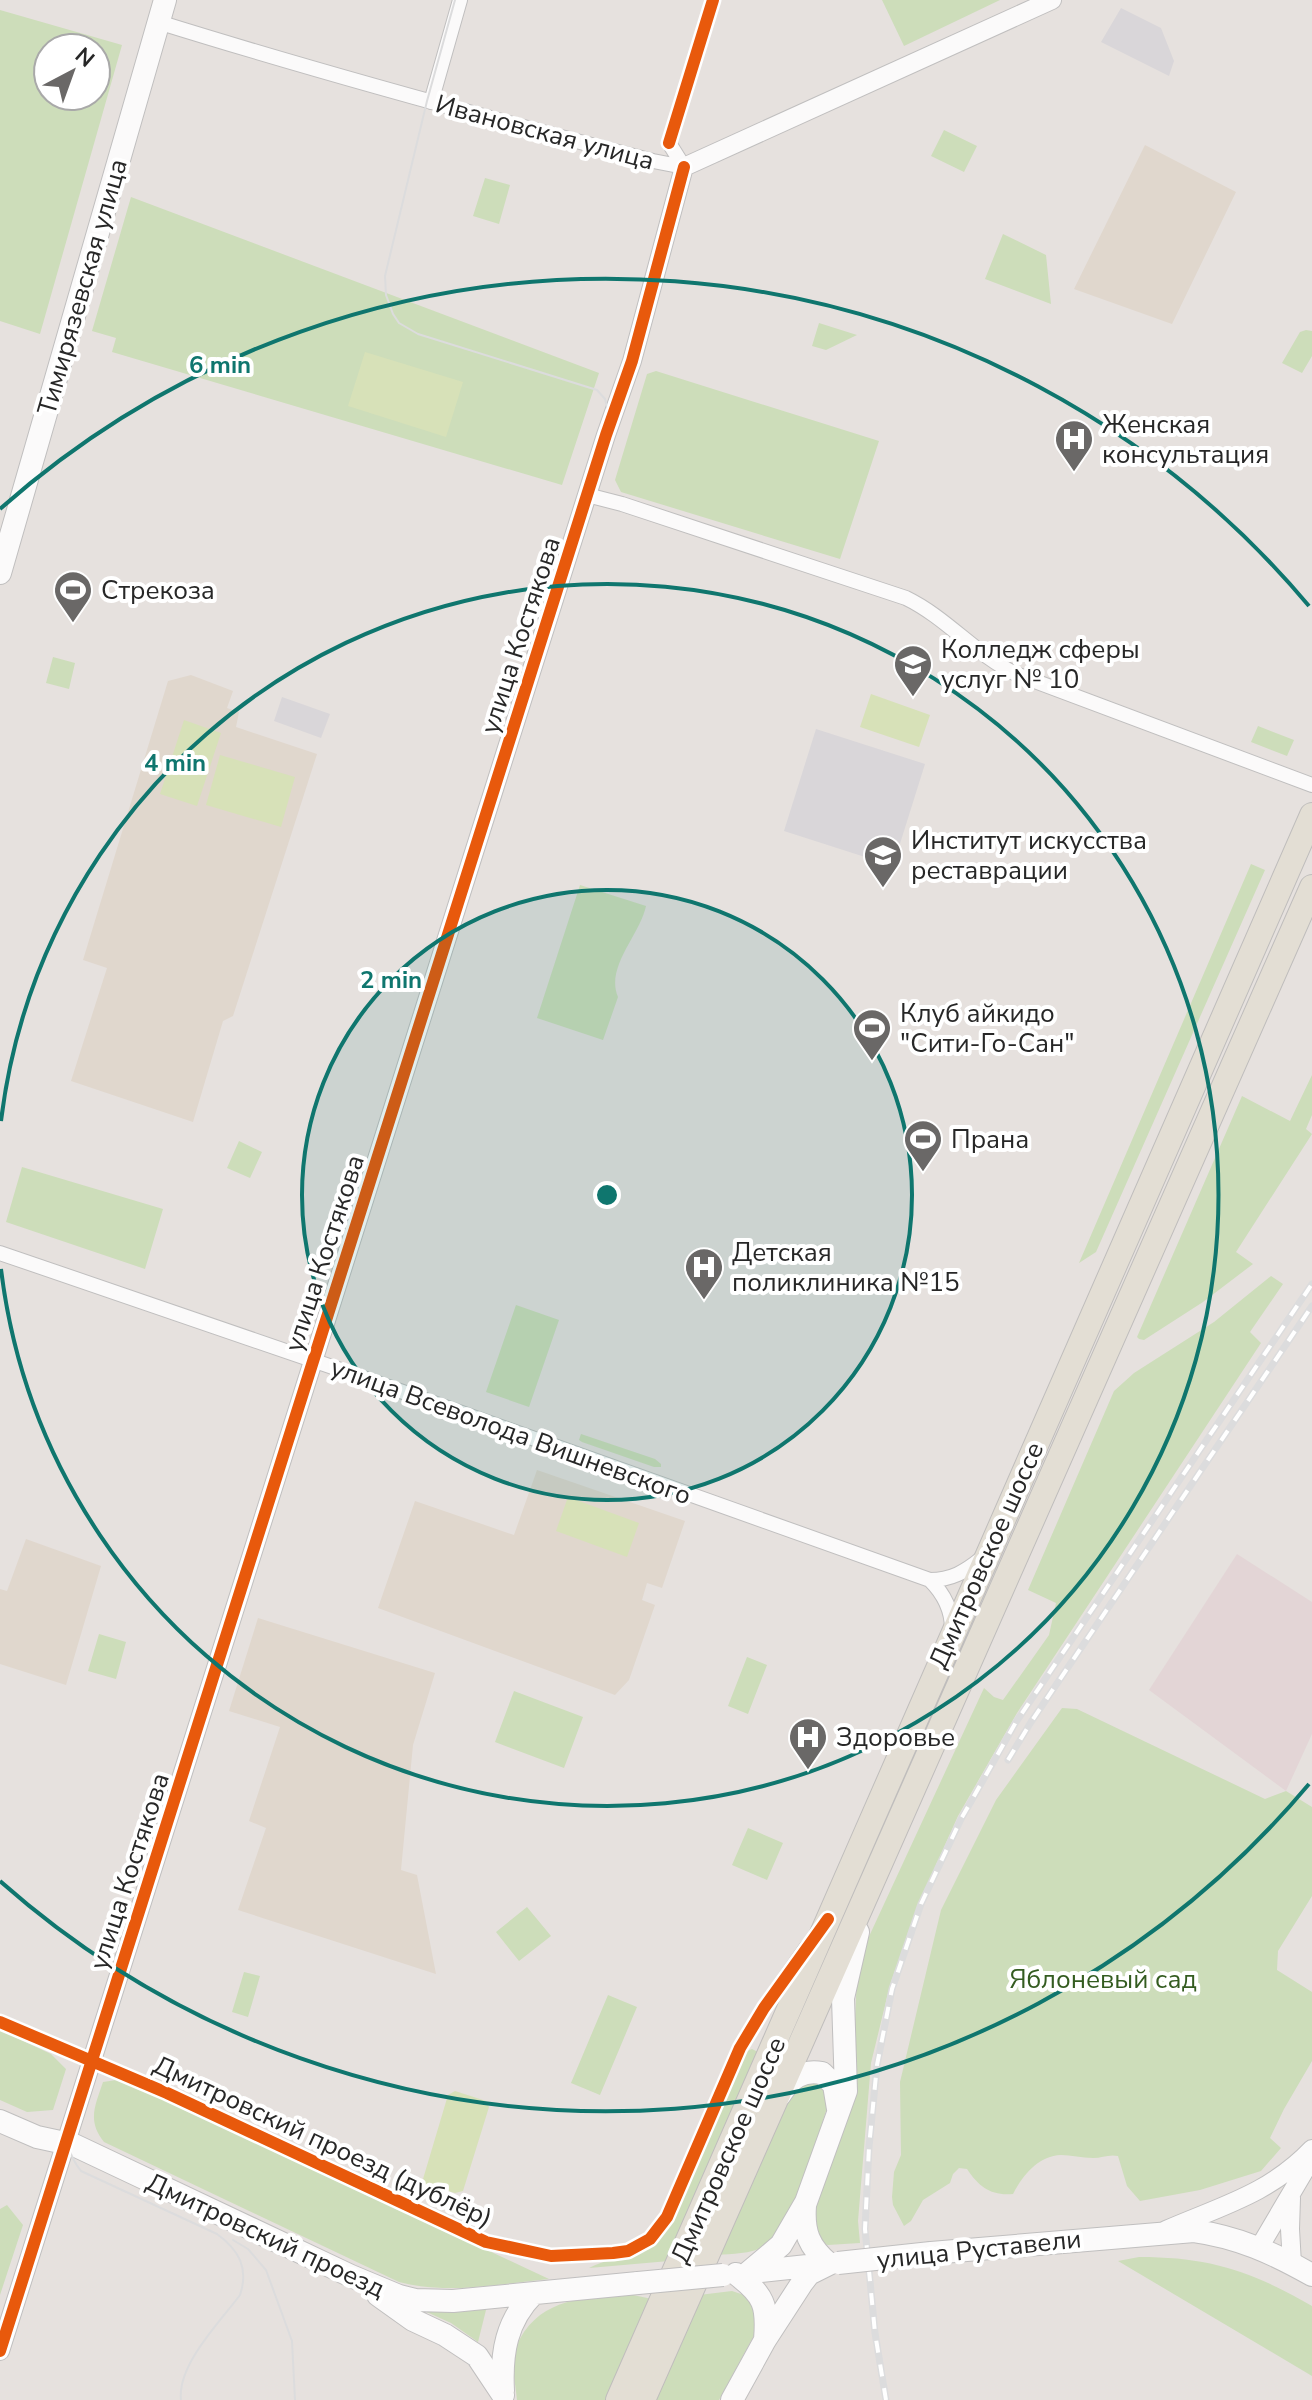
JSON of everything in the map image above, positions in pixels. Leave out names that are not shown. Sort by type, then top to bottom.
[{"type":"main road","name":"Тимирязевская улица","points":[[0,573],[162,11]]},
{"type":"main road","name":"Дмитровское шоссе","points":[[618,2400],[1312,815]]},
{"type":"main road","name":"Дмитровское шоссе","points":[[643,2400],[1312,887]]},
{"type":"main road","points":[[765,2340],[767,2316],[763,2300],[736,2274],[781,2245],[806,2202],[846,2091],[843,1998],[865,1900]]},
{"type":"main road","points":[[769,2113],[784,2088],[797,2075],[815,2072],[822,2073],[834,2085],[838,2112]]},
{"type":"main road","name":"Дмитровский проезд","points":[[0,2121],[37,2137],[67,2144],[382,2291],[415,2300],[453,2301],[638,2283]]},
{"type":"main road","points":[[806,2202],[804,2217],[807,2238],[816,2253],[834,2263]]},
{"type":"main road","name":"улица Руставели","points":[[638,2283],[931,2253],[1194,2231],[1235,2238],[1302,2270]]},
{"type":"main road","points":[[732,2400],[765,2340],[802,2283],[809,2274],[834,2263]]},
{"type":"main road","points":[[351,2276],[413,2320],[445,2335],[477,2356],[503,2398]]},
{"type":"main road","points":[[503,2398],[505,2339],[517,2314],[534,2293]]},
{"type":"street","points":[[431,102],[460,0]]},
{"type":"street","points":[[684,167],[669,143],[713,0]]},
{"type":"street","name":"Ивановская улица","points":[[162,11],[320,72],[684,167],[1052,0]]},
{"type":"street","name":"улица Костякова","points":[[0,2351],[632,361],[684,167]]},
{"type":"street","points":[[587,495],[906,598],[1016,674],[1312,785]]},
{"type":"street","name":"улица Всеволода Вишневского","points":[[0,1253],[185,1319],[313,1360],[930,1580]]},
{"type":"street","points":[[930,1580],[950,1578],[983,1563]]},
{"type":"street","points":[[983,1563],[978,1581],[986,1590],[999,1589],[1005,1582]]},
{"type":"street","points":[[930,1580],[946,1599],[952,1632]]},
{"type":"street","name":"Дмитровский проезд (дублёр)","points":[[0,2022],[167,2093],[486,2242],[568,2257],[628,2251],[650,2239],[667,2217],[740,2048],[764,2008],[828,1919]]},
{"type":"street","points":[[1161,2232],[1255,2194],[1280,2178],[1312,2149]]},
{"type":"street","points":[[1259,2248],[1312,2158]]},
{"type":"street","points":[[1291,2195],[1290,2229],[1302,2270]]},
{"type":"shaded area","points":[[1121,8],[1161,28],[1174,61],[1169,76],[1101,42]]},
{"type":"shaded area","points":[[1145,145],[1236,192],[1172,324],[1074,289]]},
{"type":"shaded area","points":[[191,675],[233,691],[227,708],[239,712],[236,727],[317,754],[233,1016],[223,1021],[193,1122],[71,1081],[107,968],[83,960],[168,681]]},
{"type":"shaded area","points":[[282,697],[330,714],[321,738],[274,721]]},
{"type":"shaded area","points":[[816,729],[925,764],[893,866],[784,831]]},
{"type":"shaded area","points":[[537,1470],[685,1521],[662,1588],[647,1583],[642,1600],[655,1605],[629,1680],[615,1695],[378,1608],[415,1501],[514,1535]]},
{"type":"shaded area","points":[[26,1539],[101,1566],[66,1685],[0,1664],[0,1589],[7,1591]]},
{"type":"shaded area","points":[[1237,1554],[1312,1602],[1312,1734],[1286,1791],[1149,1690]]},
{"type":"shaded area","points":[[258,1618],[435,1673],[413,1745],[401,1870],[417,1875],[436,1974],[238,1910],[266,1828],[249,1821],[280,1727],[229,1711]]},
{"type":"green space","points":[[882,0],[1000,0],[904,46]]},
{"type":"green space","points":[[0,10],[77,32],[32,32],[32,112],[103,112],[40,334],[0,321]]},
{"type":"green space","points":[[112,42],[122,45],[112,80]]},
{"type":"green space","points":[[944,130],[977,146],[964,172],[931,156]]},
{"type":"green space","points":[[485,178],[510,185],[499,224],[473,216]]},
{"type":"green space","points":[[131,197],[599,373],[562,485],[112,352],[116,338],[92,331]]},
{"type":"green space","points":[[1003,234],[1046,255],[1051,304],[985,279]]},
{"type":"green space","points":[[819,323],[857,335],[826,350],[812,346]]},
{"type":"green space","points":[[1312,331],[1312,356],[1302,373],[1282,363],[1300,332]]},
{"type":"green space","points":[[365,352],[463,382],[446,437],[348,406]]},
{"type":"green space","points":[[656,371],[879,441],[840,559],[621,492],[615,480],[647,374]]},
{"type":"green space","points":[[53,657],[75,663],[69,689],[46,683]]},
{"type":"green space","points":[[871,694],[930,715],[919,747],[860,727]]},
{"type":"green space","points":[[184,720],[221,733],[197,806],[160,794]]},
{"type":"green space","points":[[1258,726],[1294,740],[1287,756],[1251,742]]},
{"type":"green space","points":[[220,755],[295,777],[281,827],[206,805]]},
{"type":"green space","points":[[1251,864],[1265,870],[1096,1252],[1079,1263]]},
{"type":"green space","points":[[580,885],[646,906],[616,974],[618,997],[603,1040],[537,1018]]},
{"type":"green space","points":[[1312,1075],[1312,1115],[1306,1129],[1312,1134],[1236,1252],[1253,1264],[1203,1302],[1144,1340],[1139,1339],[1137,1337],[1242,1096],[1290,1121]]},
{"type":"green space","points":[[239,1141],[262,1152],[250,1178],[227,1168]]},
{"type":"green space","points":[[22,1167],[163,1209],[145,1269],[6,1222]]},
{"type":"green space","points":[[1271,1276],[1283,1284],[1250,1332],[1261,1343],[1017,1713],[958,1816],[919,1903],[890,1985],[871,2063],[858,2221],[860,2243],[821,2243],[811,2220],[852,2101],[857,1972],[866,1943],[984,1688],[1003,1700],[1049,1635],[1056,1603],[1028,1590],[1114,1391],[1134,1373],[1214,1322]]},
{"type":"green space","points":[[516,1305],[559,1320],[529,1407],[486,1392]]},
{"type":"green space","points":[[581,1434],[655,1459],[661,1467],[582,1442],[579,1440]]},
{"type":"green space","points":[[568,1497],[639,1523],[627,1557],[556,1531]]},
{"type":"green space","points":[[99,1634],[126,1642],[116,1679],[88,1671]]},
{"type":"green space","points":[[747,1657],[767,1665],[748,1714],[728,1706]]},
{"type":"green space","points":[[514,1691],[583,1717],[564,1768],[495,1742]]},
{"type":"green space","name":"Яблоневый сад","points":[[1062,1708],[1077,1709],[1265,1799],[1286,1791],[1312,1807],[1312,1896],[1278,1951],[1277,1970],[1312,1992],[1312,2061],[1270,2138],[1281,2148],[1261,2171],[1200,2190],[1140,2201],[1127,2186],[1118,2156],[1053,2156],[1038,2163],[1021,2180],[1013,2194],[986,2189],[967,2169],[959,2168],[950,2183],[923,2200],[911,2221],[904,2226],[892,2197],[894,2172],[901,2155],[900,2082],[941,1910],[996,1800]]},
{"type":"green space","points":[[748,1828],[783,1843],[767,1880],[732,1865]]},
{"type":"green space","points":[[527,1907],[551,1936],[519,1961],[496,1932]]},
{"type":"green space","points":[[244,1972],[260,1976],[248,2017],[232,2012]]},
{"type":"green space","points":[[608,1995],[637,2007],[600,2095],[571,2083]]},
{"type":"green space","points":[[0,2030],[51,2054],[66,2069],[53,2110],[27,2112],[0,2100]]},
{"type":"green space","points":[[752,2049],[758,2052],[669,2261],[589,2268],[641,2250],[668,2226],[747,2051]]},
{"type":"green space","points":[[123,2079],[549,2279],[455,2288],[399,2282],[104,2142],[94,2120],[97,2099],[103,2082]]},
{"type":"green space","points":[[821,2080],[830,2099],[785,2221],[775,2236],[760,2249],[717,2255],[792,2088]]},
{"type":"green space","points":[[455,2091],[486,2101],[489,2107],[463,2191],[455,2193],[426,2185],[423,2179],[448,2095]]},
{"type":"green space","points":[[7,2205],[23,2225],[0,2295],[0,2209]]},
{"type":"green space","points":[[1139,2257],[1187,2260],[1229,2268],[1312,2306],[1312,2376],[1118,2261]]},
{"type":"green space","points":[[732,2291],[750,2297],[758,2328],[719,2400],[654,2400],[699,2295]]},
{"type":"green space","points":[[633,2295],[652,2299],[608,2400],[517,2400],[514,2354],[522,2335],[534,2320],[546,2311],[573,2301]]},
{"type":"green space","points":[[487,2306],[478,2342],[451,2323],[420,2309]]},
{"type":"tram line","points":[[181,2400],[186,2373],[193,2359],[240,2295],[243,2276],[240,2260],[231,2246],[217,2234],[81,2171],[70,2149],[70,2124],[609,415],[605,399],[597,390],[418,334],[399,323],[393,314],[386,295],[385,276],[455,0]]},
{"type":"tram line","points":[[233,2240],[248,2249],[266,2270],[292,2341],[295,2400]]},
{"type":"railway","points":[[886,2400],[875,2333],[865,2229],[869,2147],[877,2065],[892,1989],[921,1904],[961,1819],[1016,1722],[1312,1284]]},
{"type":"railway","points":[[1008,1760],[1312,1306]]},
{"type":"cycle path","points":[[669,143],[713,0]]},
{"type":"cycle path","points":[[0,2351],[632,361],[684,167]]},
{"type":"cycle path","points":[[0,2022],[167,2093],[486,2242],[551,2256],[613,2253],[628,2251],[650,2239],[667,2217],[740,2048],[764,2008],[828,1919]]},
{"type":"place","name":"Женская консультация","points":[[1074,473]]},
{"type":"place","name":"Стрекоза","points":[[73,624]]},
{"type":"place","name":"Колледж сферы услуг № 10","points":[[913,698]]},
{"type":"place","name":"Институт искусства реставрации","points":[[883,889]]},
{"type":"place","name":"Клуб айкидо \"Сити-Го-Сан\"","points":[[872,1062]]},
{"type":"place","name":"Прана","points":[[923,1173]]},
{"type":"place","name":"Детская поликлиника №15","points":[[704,1301]]},
{"type":"place","name":"Здоровье","points":[[808,1771]]}]
